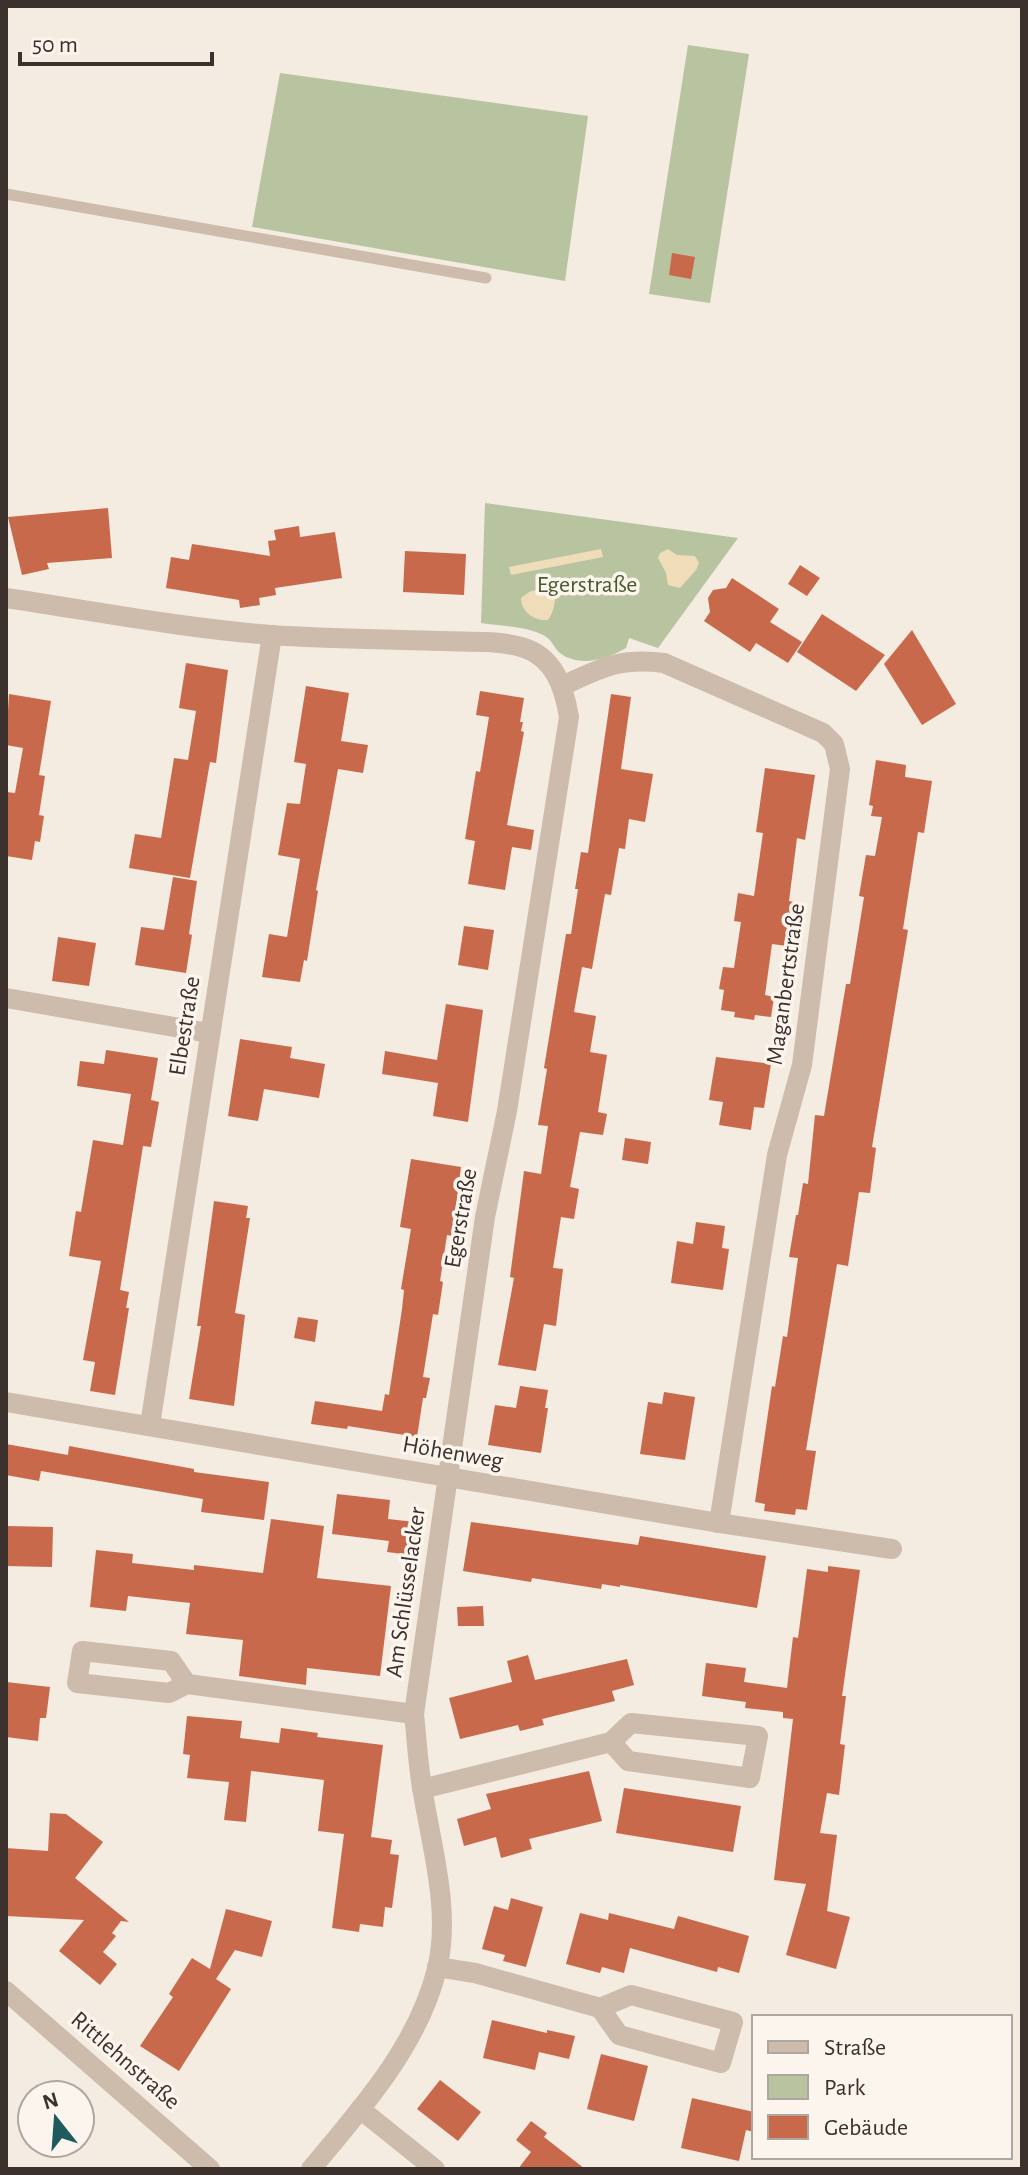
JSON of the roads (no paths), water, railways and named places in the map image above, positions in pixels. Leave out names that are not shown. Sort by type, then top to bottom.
[{"type":"street","points":[[6,598],[200,628],[272,635],[521,647],[541,657],[552,667],[562,686]]},
{"type":"street","name":"Elbestraße","points":[[150,1425],[272,635]]},
{"type":"street","name":"Maganbertstraße","points":[[562,686],[603,667],[636,659],[664,663],[823,733],[834,744],[840,769],[802,1065],[777,1155],[719,1523]]},
{"type":"street","name":"Egerstraße","points":[[447,1477],[485,1217],[507,1111],[569,717],[562,686]]},
{"type":"street","points":[[6,998],[209,1033]]},
{"type":"street","name":"Höhenweg","points":[[6,1402],[719,1523],[892,1549]]},
{"type":"street","name":"Am Schlüsselacker","points":[[311,2169],[360,2109],[410,2039],[437,1967],[441,1924],[438,1882],[422,1789],[414,1714],[447,1477]]},
{"type":"street","name":"Am Schlüsselacker","points":[[187,1684],[171,1661],[82,1651],[77,1683],[169,1693],[187,1684],[414,1714]]},
{"type":"street","points":[[422,1789],[611,1742],[631,1723],[758,1736],[750,1778],[628,1761],[611,1742]]},
{"type":"street","points":[[437,1967],[475,1973],[600,2008],[631,1995],[733,2022],[721,2063],[619,2035],[600,2008]]},
{"type":"street","name":"Rittlehnstraße","points":[[6,1991],[210,2169]]},
{"type":"street","points":[[360,2109],[435,2169]]},
{"type":"lane","points":[[6,194],[486,278]]}]
